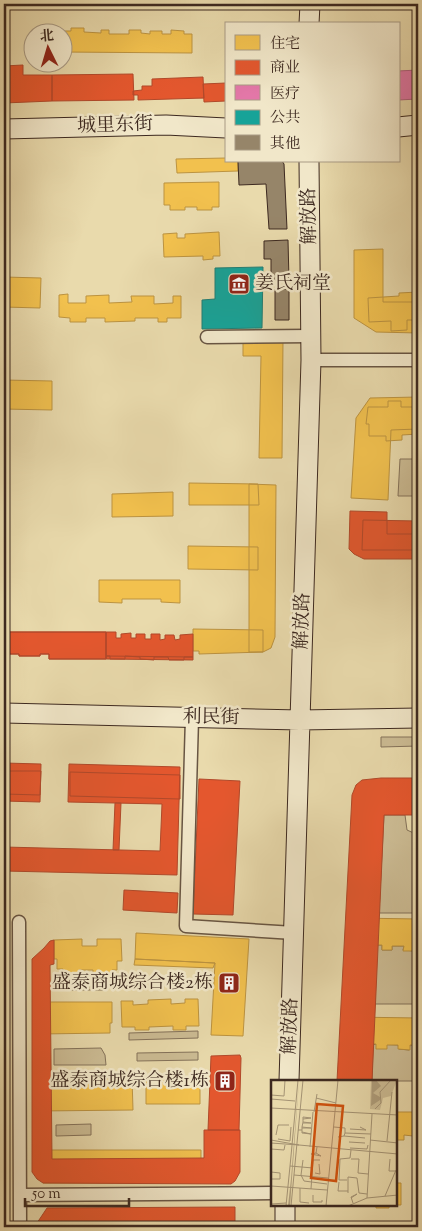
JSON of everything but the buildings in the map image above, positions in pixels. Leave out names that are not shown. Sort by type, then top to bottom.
[{"type":"street","points":[[309,22],[310,4]]},
{"type":"street","name":"城里东街","points":[[4,129],[166,125],[225,128]]},
{"type":"street","points":[[400,127],[418,125]]},
{"type":"street","name":"解放路","points":[[289,1080],[311,360],[309,162]]},
{"type":"street","points":[[207,337],[311,336]]},
{"type":"street","points":[[311,360],[418,360]]},
{"type":"street","name":"利民街","points":[[4,713],[300,720],[418,718]]},
{"type":"street","points":[[192,718],[186,926],[294,932]]},
{"type":"street","points":[[19,922],[20,1227]]},
{"type":"street","points":[[20,1196],[271,1193]]},
{"type":"street","points":[[285,1206],[285,1227]]},
{"type":"shaded area","points":[[400,459],[418,459],[418,496],[398,496]]},
{"type":"shaded area","points":[[381,737],[418,737],[418,746],[381,747]]},
{"type":"shaded area","points":[[384,815],[405,815],[407,830],[418,835],[418,913],[379,913]]},
{"type":"shaded area","points":[[377,945],[382,945],[382,950],[392,950],[392,946],[404,946],[403,950],[415,951],[415,946],[418,946],[418,1004],[375,1004]]},
{"type":"shaded area","points":[[54,975],[107,976],[107,990],[54,990]]},
{"type":"shaded area","points":[[198,1031],[198,1038],[129,1040],[129,1033]]},
{"type":"shaded area","points":[[373,1045],[398,1045],[399,1049],[409,1050],[410,1045],[418,1045],[418,1081],[372,1080]]},
{"type":"shaded area","points":[[101,1048],[105,1055],[106,1065],[54,1065],[54,1049]]},
{"type":"shaded area","points":[[198,1052],[198,1060],[137,1061],[137,1053]]},
{"type":"shaded area","points":[[91,1124],[91,1135],[56,1136],[56,1125]]},
{"type":"place","name":"姜氏祠堂","points":[[239,284]]},
{"type":"place","name":"盛泰商城综合楼2栋","points":[[229,983]]},
{"type":"place","name":"盛泰商城综合楼1栋","points":[[225,1081]]}]
